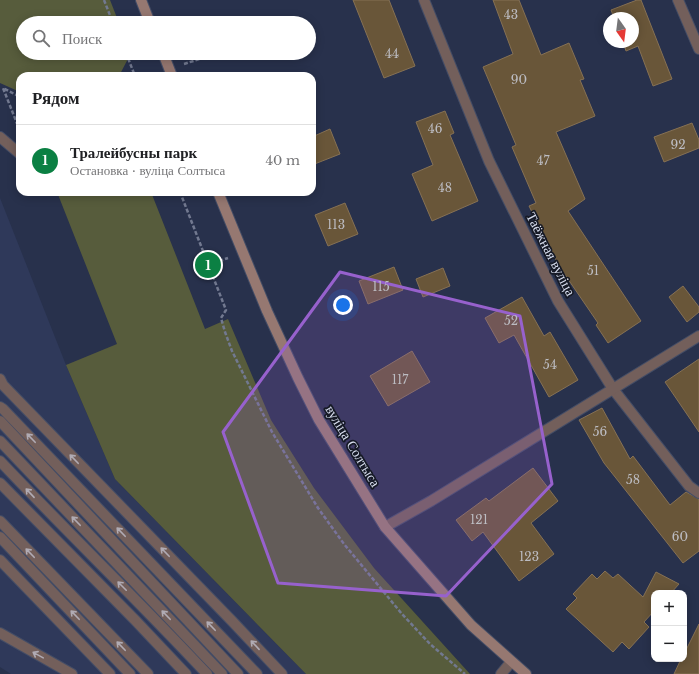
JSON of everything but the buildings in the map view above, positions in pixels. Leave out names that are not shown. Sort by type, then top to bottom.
[{"type":"main road","points":[[141,0],[147,16]]},
{"type":"main road","points":[[166,60],[170,72]]},
{"type":"main road","name":"вуліца Солтыса","points":[[220,196],[267,311],[298,378],[319,420],[385,527],[471,625],[524,674]]},
{"type":"street","name":"Таёжная вуліца","points":[[424,0],[492,168],[558,301],[613,389],[689,486],[699,493]]},
{"type":"street","points":[[678,0],[699,49]]},
{"type":"street","points":[[0,137],[16,151]]},
{"type":"street","points":[[385,527],[431,501],[699,336]]},
{"type":"street","points":[[0,378],[3,385],[227,615],[282,674]]},
{"type":"street","points":[[0,407],[3,408],[257,674]]},
{"type":"street","points":[[0,421],[238,674]]},
{"type":"street","points":[[0,441],[222,674]]},
{"type":"street","points":[[0,461],[170,634],[207,674]]},
{"type":"street","points":[[0,483],[186,674]]},
{"type":"street","points":[[0,521],[148,674]]},
{"type":"street","points":[[0,537],[130,674]]},
{"type":"street","points":[[0,560],[110,674]]},
{"type":"street","points":[[0,634],[72,674]]},
{"type":"street","points":[[501,674],[511,662]]},
{"type":"path","points":[[104,0],[110,16]]},
{"type":"path","points":[[129,60],[133,72]]},
{"type":"path","points":[[16,95],[3,88],[16,121]]},
{"type":"path","points":[[182,196],[226,310],[221,318],[230,344],[272,432],[283,451],[318,508],[348,550],[402,614],[430,644],[465,674]]},
{"type":"highlighted area","points":[[340,272],[520,316],[552,484],[446,596],[278,583],[223,432]]},
{"type":"shaded area","points":[[0,198],[66,365],[115,479],[306,674],[11,674],[0,667]]},
{"type":"green space","points":[[0,0],[110,0],[116,16],[16,16],[16,60],[127,60],[121,72],[16,72],[16,90],[0,83]]},
{"type":"green space","points":[[59,196],[153,196],[205,329],[228,319],[271,420],[314,488],[374,568],[470,674],[306,674],[115,479],[66,365],[117,344]]},
{"type":"place","name":"Тралейбусны парк","points":[[208,265]]}]
